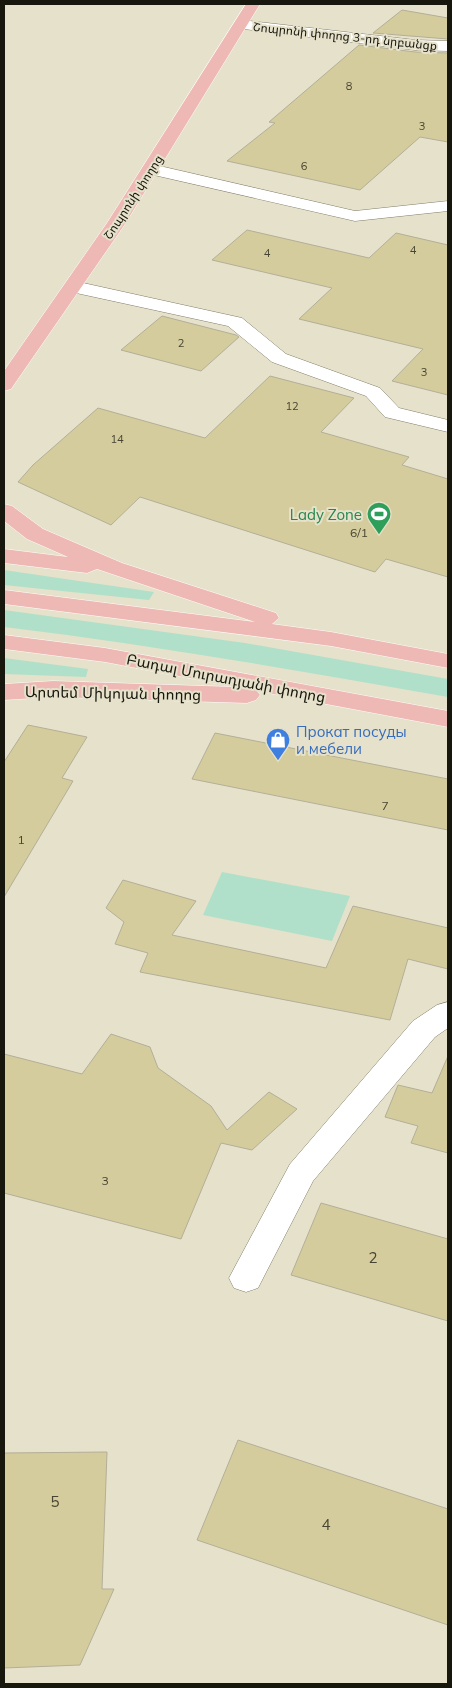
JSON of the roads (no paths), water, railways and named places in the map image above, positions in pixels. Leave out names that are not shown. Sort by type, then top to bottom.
[{"type":"main road","name":"Շոպրոնի փողոց","points":[[4,385],[74,287],[151,169],[253,4]]},
{"type":"main road","points":[[4,511],[35,534],[114,568],[331,639]]},
{"type":"main road","points":[[4,556],[114,568]]},
{"type":"main road","points":[[4,597],[331,639],[448,661]]},
{"type":"main road","name":"Բադալ Մուրադյանի փողոց","points":[[4,642],[105,655],[448,719]]},
{"type":"main road","points":[[4,684],[53,689]]},
{"type":"main road","name":"Արտեմ Միկոյան փողոց","points":[[4,692],[53,689],[186,694],[313,695]]},
{"type":"street","name":"Շոպրոնի փողոց 3-րդ նրբանցք","points":[[241,26],[415,45],[448,46]]},
{"type":"street","points":[[151,169],[355,216],[448,206]]},
{"type":"street","points":[[74,287],[235,322],[279,358],[373,392],[392,413],[448,426]]},
{"type":"street","points":[[246,1278],[301,1173],[424,1029],[448,1013]]},
{"type":"place","name":"Lady Zone","points":[[379,535]]},
{"type":"place","name":"Прокат посуды и мебели","points":[[278,761]]}]
